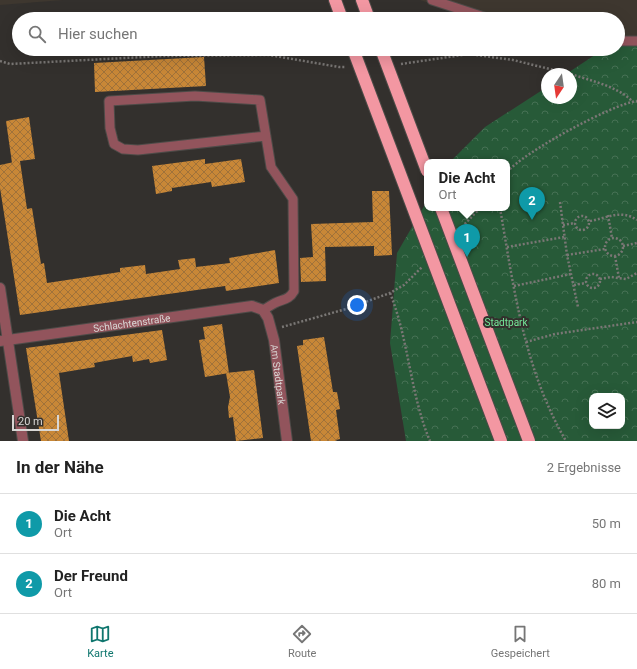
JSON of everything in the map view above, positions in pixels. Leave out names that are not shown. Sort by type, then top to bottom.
[{"type":"highway","points":[[335,0],[339,12]]},
{"type":"highway","points":[[362,0],[367,12]]},
{"type":"highway","points":[[356,56],[501,441]]},
{"type":"highway","points":[[384,56],[424,163]]},
{"type":"highway","points":[[442,211],[529,441]]},
{"type":"street","points":[[0,288],[4,340],[23,441]]},
{"type":"street","name":"Schlachtenstraße","points":[[4,340],[252,306],[263,310]]},
{"type":"street","name":"Am Stadtpark","points":[[263,310],[272,328],[287,441]]},
{"type":"lane","points":[[432,0],[469,12]]},
{"type":"lane","points":[[625,41],[637,42]]},
{"type":"lane","points":[[263,310],[275,303],[291,297],[294,291],[293,199],[272,167],[260,100],[195,96],[109,101],[110,128],[114,144],[123,149],[138,150],[266,136]]},
{"type":"path","points":[[0,62],[10,64],[163,56]]},
{"type":"path","points":[[275,56],[338,67],[353,66]]},
{"type":"path","points":[[396,64],[454,56]]},
{"type":"path","points":[[484,56],[513,60],[546,68]]},
{"type":"path","points":[[577,76],[626,95],[633,102]]},
{"type":"path","points":[[510,169],[528,156],[592,118],[623,104],[637,101]]},
{"type":"path","points":[[560,202],[570,274],[574,285],[578,307]]},
{"type":"path","points":[[501,211],[526,342],[542,392],[566,441]]},
{"type":"path","points":[[590,221],[604,218],[608,215],[617,214],[625,214],[637,220]]},
{"type":"path","points":[[608,215],[612,238]]},
{"type":"path","points":[[575,224],[576,219],[580,216],[587,217],[590,221]]},
{"type":"path","points":[[575,224],[579,229],[584,230],[589,226],[590,221]]},
{"type":"path","points":[[564,225],[575,224]]},
{"type":"path","points":[[507,246],[564,236]]},
{"type":"path","points":[[612,238],[620,241],[622,246],[622,251],[615,256],[607,254],[605,249],[607,241],[612,238]]},
{"type":"path","points":[[622,246],[637,243]]},
{"type":"path","points":[[567,255],[605,249]]},
{"type":"path","points":[[615,256],[619,278]]},
{"type":"path","points":[[600,279],[626,279],[637,273]]},
{"type":"path","points":[[514,286],[570,274]]},
{"type":"path","points":[[593,274],[597,275],[601,284],[596,289],[588,287],[586,283],[587,278],[593,274]]},
{"type":"path","points":[[574,285],[586,283]]},
{"type":"path","points":[[272,328],[291,325],[346,309],[390,293],[397,310],[418,404],[430,441]]},
{"type":"path","points":[[526,342],[555,334],[637,322]]},
{"type":"shaded area","points":[[0,0],[63,0],[0,5]]},
{"type":"shaded area","points":[[420,0],[637,0],[637,46],[625,46],[625,12],[455,12]]},
{"type":"green space","name":"Stadtpark","points":[[625,46],[637,46],[637,441],[406,441],[390,343],[397,253],[424,206],[424,211],[510,211],[510,159],[453,159],[485,127],[541,91],[541,104],[577,104],[577,68],[575,68],[593,56],[625,56]]},
{"type":"building","points":[[204,57],[206,86],[95,92],[94,63]]},
{"type":"building","points":[[29,117],[35,159],[20,161],[27,209],[32,208],[41,264],[44,263],[47,283],[120,272],[120,268],[145,265],[146,274],[180,269],[178,260],[195,258],[196,267],[230,263],[229,258],[275,250],[279,283],[226,291],[225,286],[20,315],[0,188],[0,165],[12,162],[6,121]]},
{"type":"building","points":[[205,159],[205,164],[241,159],[245,182],[212,187],[211,182],[172,188],[172,191],[156,194],[152,166]]},
{"type":"building","points":[[372,191],[389,191],[392,255],[374,256],[374,246],[325,247],[326,281],[301,282],[300,258],[313,257],[311,224],[373,222]]},
{"type":"building","points":[[222,324],[229,373],[205,377],[199,340],[205,339],[203,327]]},
{"type":"building","points":[[162,330],[167,360],[150,363],[149,359],[133,362],[132,356],[94,363],[95,367],[59,373],[69,441],[41,441],[26,348]]},
{"type":"building","points":[[324,337],[333,392],[337,392],[340,409],[336,410],[340,439],[336,440],[337,441],[311,441],[297,346],[303,345],[303,340]]},
{"type":"building","points":[[254,370],[263,438],[236,441],[233,417],[229,418],[228,407],[230,397],[226,373]]},
{"type":"place","name":"Der Freund","points":[[532,220]]},
{"type":"place","name":"Die Acht","points":[[467,257]]}]
